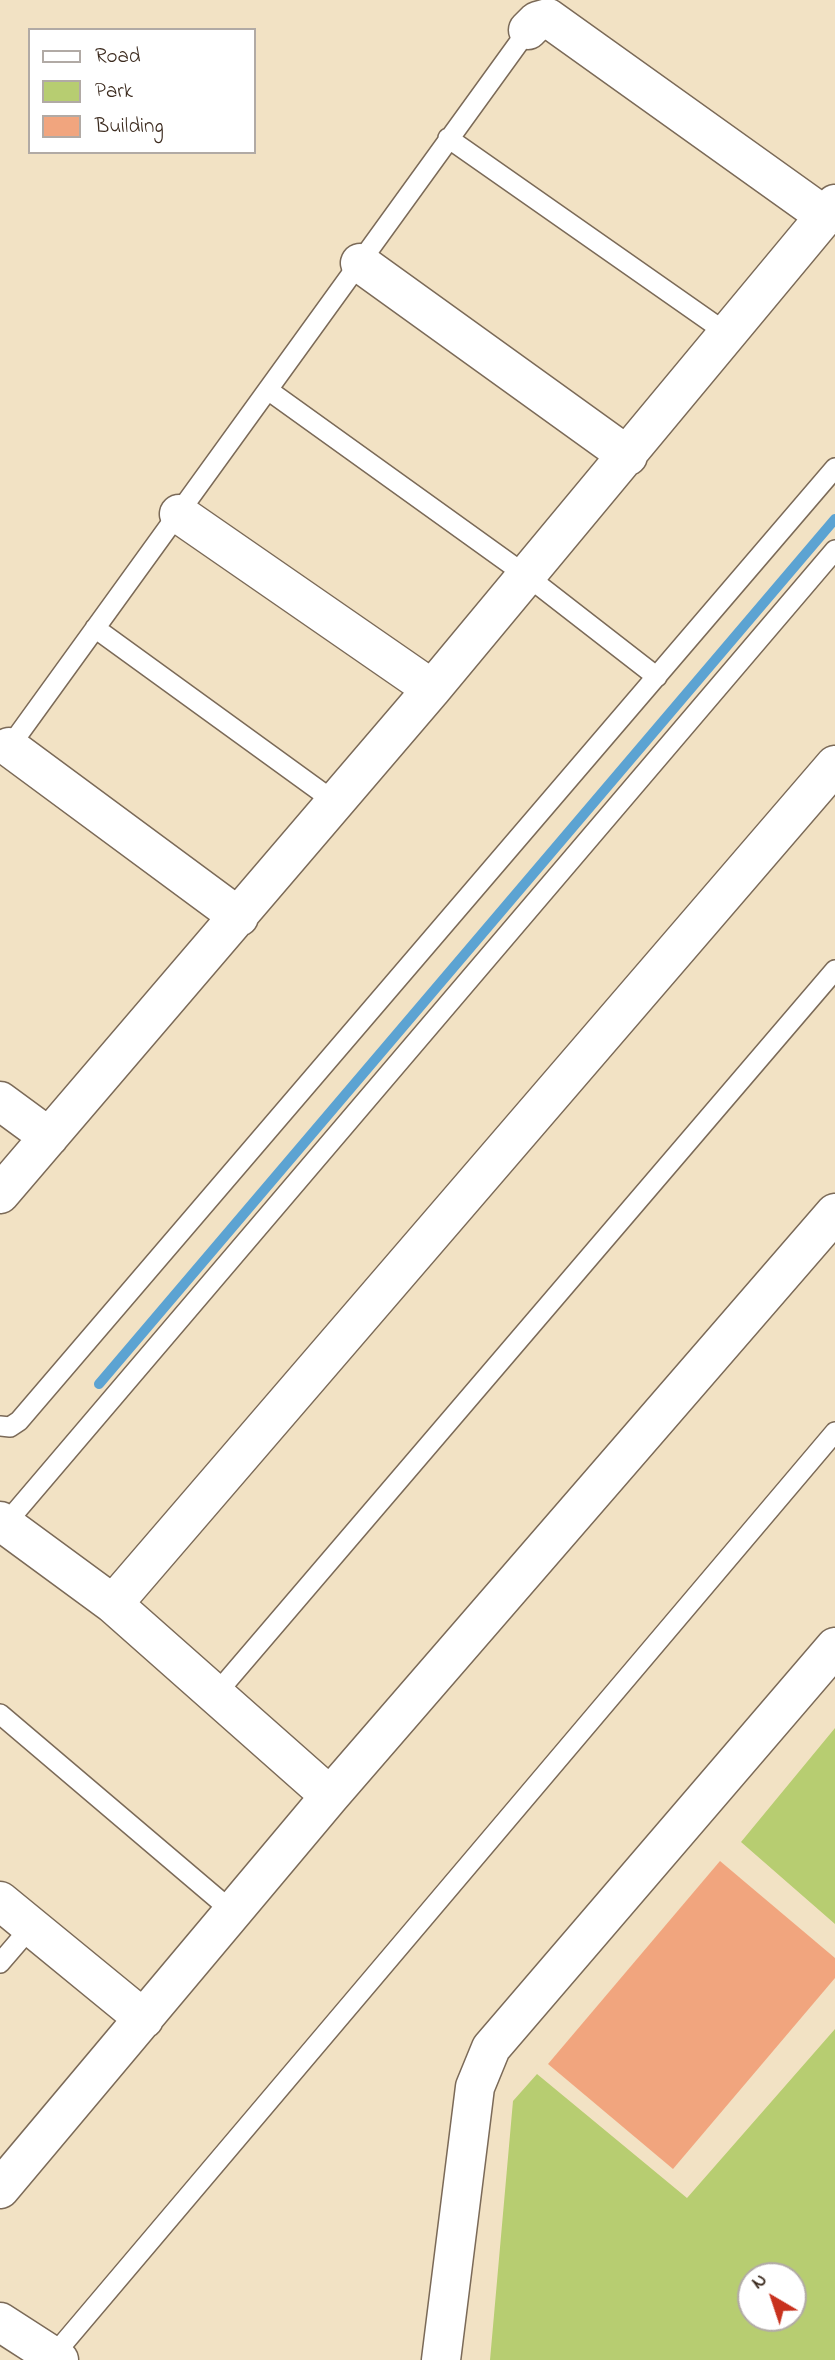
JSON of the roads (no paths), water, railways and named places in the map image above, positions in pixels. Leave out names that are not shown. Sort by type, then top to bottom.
[{"type":"street","points":[[0,1194],[432,690],[830,210],[548,18],[537,21],[527,30]]},
{"type":"street","points":[[360,263],[628,456]]},
{"type":"street","points":[[179,514],[432,690]]},
{"type":"street","points":[[5,754],[239,916]]},
{"type":"street","points":[[113,1605],[835,765]]},
{"type":"street","points":[[0,1101],[49,1137]]},
{"type":"street","points":[[0,2189],[330,1796],[835,1213]]},
{"type":"street","points":[[1,1525],[113,1605],[330,1796]]},
{"type":"street","points":[[441,2360],[475,2087],[491,2048],[835,1647]]},
{"type":"street","points":[[0,1902],[144,2019]]},
{"type":"street","points":[[0,2322],[56,2359]]},
{"type":"lane","points":[[5,754],[527,30]]},
{"type":"lane","points":[[448,138],[728,334]]},
{"type":"lane","points":[[268,390],[527,576],[657,677]]},
{"type":"lane","points":[[0,1426],[10,1427],[19,1422],[835,468]]},
{"type":"lane","points":[[1,1525],[835,550]]},
{"type":"lane","points":[[95,628],[335,802]]},
{"type":"lane","points":[[215,1695],[835,970]]},
{"type":"lane","points":[[56,2359],[835,1432]]},
{"type":"lane","points":[[0,1714],[233,1912]]},
{"type":"lane","points":[[0,1963],[31,1927]]},
{"type":"waterway","points":[[99,1384],[835,519]]}]
